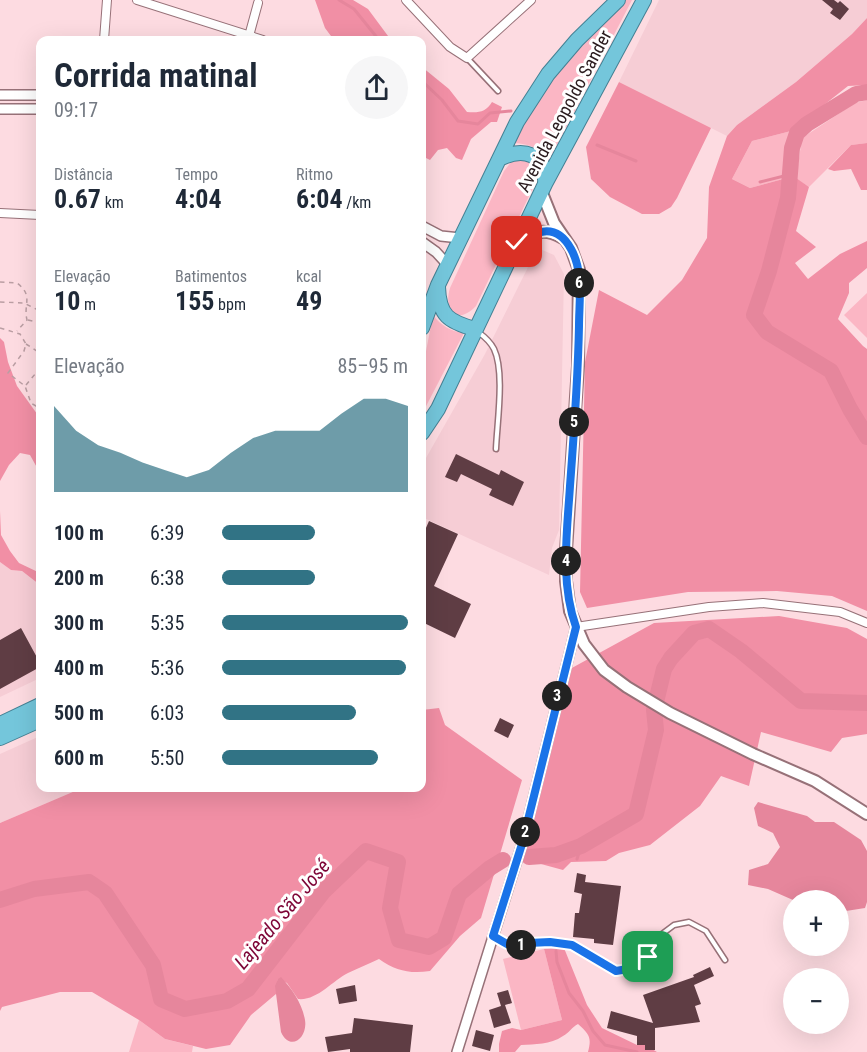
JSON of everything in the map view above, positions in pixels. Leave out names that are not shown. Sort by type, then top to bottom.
[{"type":"highway","name":"Avenida Leopoldo Sander","points":[[426,317],[447,264],[517,122],[548,74],[577,40],[618,0]]},
{"type":"highway","name":"Avenida Leopoldo Sander","points":[[426,427],[438,409],[543,188],[644,0]]},
{"type":"highway","points":[[499,159],[519,152],[528,153],[537,158],[546,175],[543,188]]},
{"type":"highway","points":[[438,285],[440,306],[450,321],[476,329]]},
{"type":"highway","points":[[0,724],[36,707]]},
{"type":"highway","points":[[0,738],[36,722]]},
{"type":"main road","points":[[543,188],[554,223],[575,258],[579,270],[578,366],[566,551],[568,597],[576,627],[597,662],[613,678],[627,687],[670,713],[744,750],[815,781],[867,813]]},
{"type":"main road","points":[[517,242],[543,231],[553,232],[564,238]]},
{"type":"street","points":[[104,36],[106,0]]},
{"type":"street","points":[[137,0],[249,36],[258,3]]},
{"type":"street","points":[[406,0],[450,47],[467,58],[531,0]]},
{"type":"street","points":[[0,95],[36,95]]},
{"type":"street","points":[[0,109],[36,109]]},
{"type":"street","points":[[0,213],[36,215]]},
{"type":"street","points":[[426,228],[441,236],[460,238]]},
{"type":"street","points":[[426,245],[447,264]]},
{"type":"street","points":[[457,1052],[522,844],[576,627],[709,607],[763,603],[840,612],[867,623]]},
{"type":"lane","points":[[467,58],[498,91]]},
{"type":"lane","points":[[476,329],[490,342],[496,352],[499,370],[496,449]]},
{"type":"lane","points":[[493,936],[507,944],[550,942],[572,945],[616,971],[639,967],[662,934],[674,925],[689,922],[706,931],[725,960]]},
{"type":"path","points":[[0,282],[17,283],[22,287],[27,296],[28,305],[25,311],[27,320]]},
{"type":"path","points":[[0,302],[28,305],[36,309]]},
{"type":"path","points":[[27,320],[36,323]]},
{"type":"path","points":[[16,332],[27,320]]},
{"type":"path","points":[[0,328],[20,334],[26,344],[36,350]]},
{"type":"path","points":[[26,344],[24,351],[8,373],[25,386],[31,403],[36,406]]},
{"type":"path","points":[[25,386],[36,373]]},
{"type":"shaded area","points":[[315,0],[353,0],[368,9],[388,36],[331,36],[325,28]]},
{"type":"shaded area","points":[[626,0],[632,0],[548,162],[542,153],[534,148],[514,143],[544,87],[597,27]]},
{"type":"shaded area","points":[[659,0],[867,0],[867,18],[852,34],[796,82],[737,125],[727,136],[619,82]]},
{"type":"shaded area","points":[[867,18],[867,85],[848,86],[791,131],[752,141],[732,179],[750,188],[796,178],[809,187],[796,231],[816,247],[795,263],[808,279],[840,254],[867,241],[867,268],[849,283],[849,293],[838,319],[867,349],[867,611],[832,596],[777,591],[688,592],[587,608],[580,592],[585,362],[599,290],[647,315],[682,280],[707,238],[709,187],[727,136],[737,125],[796,82],[852,34]]},
{"type":"shaded area","points":[[426,70],[449,89],[467,112],[482,111],[492,102],[502,107],[497,122],[491,122],[471,139],[462,160],[456,158],[447,148],[438,150],[430,160],[426,158]]},
{"type":"shaded area","points":[[619,82],[711,128],[677,198],[671,207],[659,214],[642,214],[610,197],[591,179],[586,147]]},
{"type":"shaded area","points":[[867,100],[867,143],[851,145],[809,187],[796,179],[802,138],[855,103]]},
{"type":"shaded area","points":[[791,131],[783,179],[750,188],[732,179],[752,141]]},
{"type":"shaded area","points":[[867,143],[867,190],[861,190],[851,169],[834,171],[828,169],[851,145]]},
{"type":"shaded area","points":[[520,158],[528,161],[533,167],[532,190],[476,306],[463,315],[453,313],[448,303],[450,288],[504,171],[512,161]]},
{"type":"shaded area","points":[[540,249],[554,255],[564,274],[559,530],[552,548],[549,575],[426,519],[426,458],[485,354],[532,259]]},
{"type":"shaded area","points":[[867,293],[867,338],[844,315]]},
{"type":"shaded area","points":[[433,315],[447,327],[464,333],[426,406],[426,351]]},
{"type":"shaded area","points":[[0,338],[4,342],[8,362],[17,386],[36,412],[36,466],[30,455],[20,453],[9,465],[0,481]]},
{"type":"shaded area","points":[[0,511],[1,535],[19,563],[36,571],[36,582],[22,571],[11,570],[0,562]]},
{"type":"shaded area","points":[[0,562],[11,570],[22,571],[36,582],[36,680],[0,697]]},
{"type":"shaded area","points":[[779,616],[847,628],[867,639],[867,734],[842,738],[831,752],[761,732],[749,786],[721,776],[700,806],[650,845],[619,853],[606,861],[571,862],[563,870],[541,864],[525,850],[570,669],[654,623]]},
{"type":"shaded area","points":[[439,708],[445,725],[522,780],[481,918],[460,936],[430,971],[403,971],[379,959],[342,976],[318,994],[305,999],[298,999],[287,983],[278,979],[276,994],[251,1015],[230,1045],[206,1049],[165,1039],[139,1020],[92,992],[60,992],[2,1007],[0,1011],[0,823],[73,792],[426,792],[426,710]]},
{"type":"shaded area","points":[[36,738],[36,792],[73,792],[0,823],[0,754]]},
{"type":"shaded area","points":[[758,802],[807,816],[815,822],[834,822],[861,840],[867,851],[865,908],[849,911],[849,890],[783,890],[783,896],[768,889],[748,885],[749,870],[768,864],[780,847],[773,833],[758,826],[754,808]]},
{"type":"shaded area","points":[[564,948],[587,1005],[602,1028],[657,1052],[588,1052],[589,1036],[578,1024],[553,1041],[521,1045],[515,1052],[499,1052],[502,1031],[512,1028],[521,1030],[562,1020],[544,949]]},
{"type":"shaded area","points":[[544,949],[562,1020],[521,1030],[503,959]]},
{"type":"shaded area","points":[[281,977],[296,997],[305,1020],[304,1032],[298,1040],[293,1042],[285,1038],[281,1032],[275,986]]},
{"type":"shaded area","points":[[139,1020],[165,1039],[193,1046],[192,1052],[129,1052]]},
{"type":"building","points":[[822,0],[834,0],[838,3],[840,1],[849,9],[840,20],[830,13],[833,9]]},
{"type":"building","points":[[456,454],[499,475],[501,470],[524,482],[513,506],[489,495],[492,489],[461,474],[457,482],[445,477]]},
{"type":"building","points":[[429,521],[458,534],[434,586],[471,604],[455,638],[426,624],[426,528]]},
{"type":"building","points":[[21,628],[36,656],[36,669],[0,689],[0,640]]},
{"type":"building","points":[[500,718],[514,725],[508,738],[494,731]]},
{"type":"building","points":[[577,873],[586,875],[585,882],[621,886],[613,945],[594,943],[594,939],[573,937],[575,913],[579,913],[582,894],[574,892]]},
{"type":"building","points":[[710,967],[714,976],[694,985],[701,1004],[695,1006],[700,1022],[655,1028],[655,1050],[645,1050],[645,1045],[637,1045],[637,1036],[607,1028],[611,1011],[653,1023],[643,995],[694,977],[693,975]]},
{"type":"building","points":[[355,985],[357,1001],[339,1004],[336,989]]},
{"type":"building","points":[[508,990],[512,1003],[505,1005],[511,1023],[494,1028],[489,1010],[501,1006],[497,993]]},
{"type":"building","points":[[354,1018],[413,1025],[410,1052],[350,1052],[350,1049],[328,1052],[325,1037],[352,1033]]},
{"type":"building","points":[[476,1030],[494,1035],[490,1051],[472,1046]]},
{"type":"waterway","points":[[339,0],[354,9],[376,36]]},
{"type":"waterway","points":[[426,85],[442,100],[458,121],[478,124],[490,113],[511,111]]},
{"type":"waterway","name":"Lajeado São José","points":[[867,92],[856,94],[807,124],[797,133],[792,148],[788,198],[769,271],[754,315],[767,332],[831,371],[867,437]]},
{"type":"waterway","points":[[597,145],[636,161]]},
{"type":"waterway","points":[[760,182],[792,174]]},
{"type":"waterway","name":"Lajeado São José","points":[[529,857],[556,855],[581,846],[636,814],[656,730],[654,710],[664,669],[694,633],[709,629],[741,651],[801,701],[867,703]]},
{"type":"waterway","points":[[577,859],[581,846]]},
{"type":"waterway","name":"Lajeado São José","points":[[0,900],[34,889],[89,882],[105,893],[153,965],[161,999],[185,1009],[227,1001],[248,989],[323,892],[366,851],[398,862],[390,908],[399,940],[429,947],[444,938],[459,894],[503,860]]},
{"type":"waterway","points":[[556,951],[557,962],[569,993],[583,1011],[593,1031],[605,1045],[637,1052]]},
{"type":"route","points":[[517,242],[533,233],[553,232],[564,238],[571,248],[579,270],[578,366],[566,551],[568,597],[576,627],[522,844],[493,936],[507,944],[550,942],[572,945],[616,971],[639,967],[648,957]]}]
